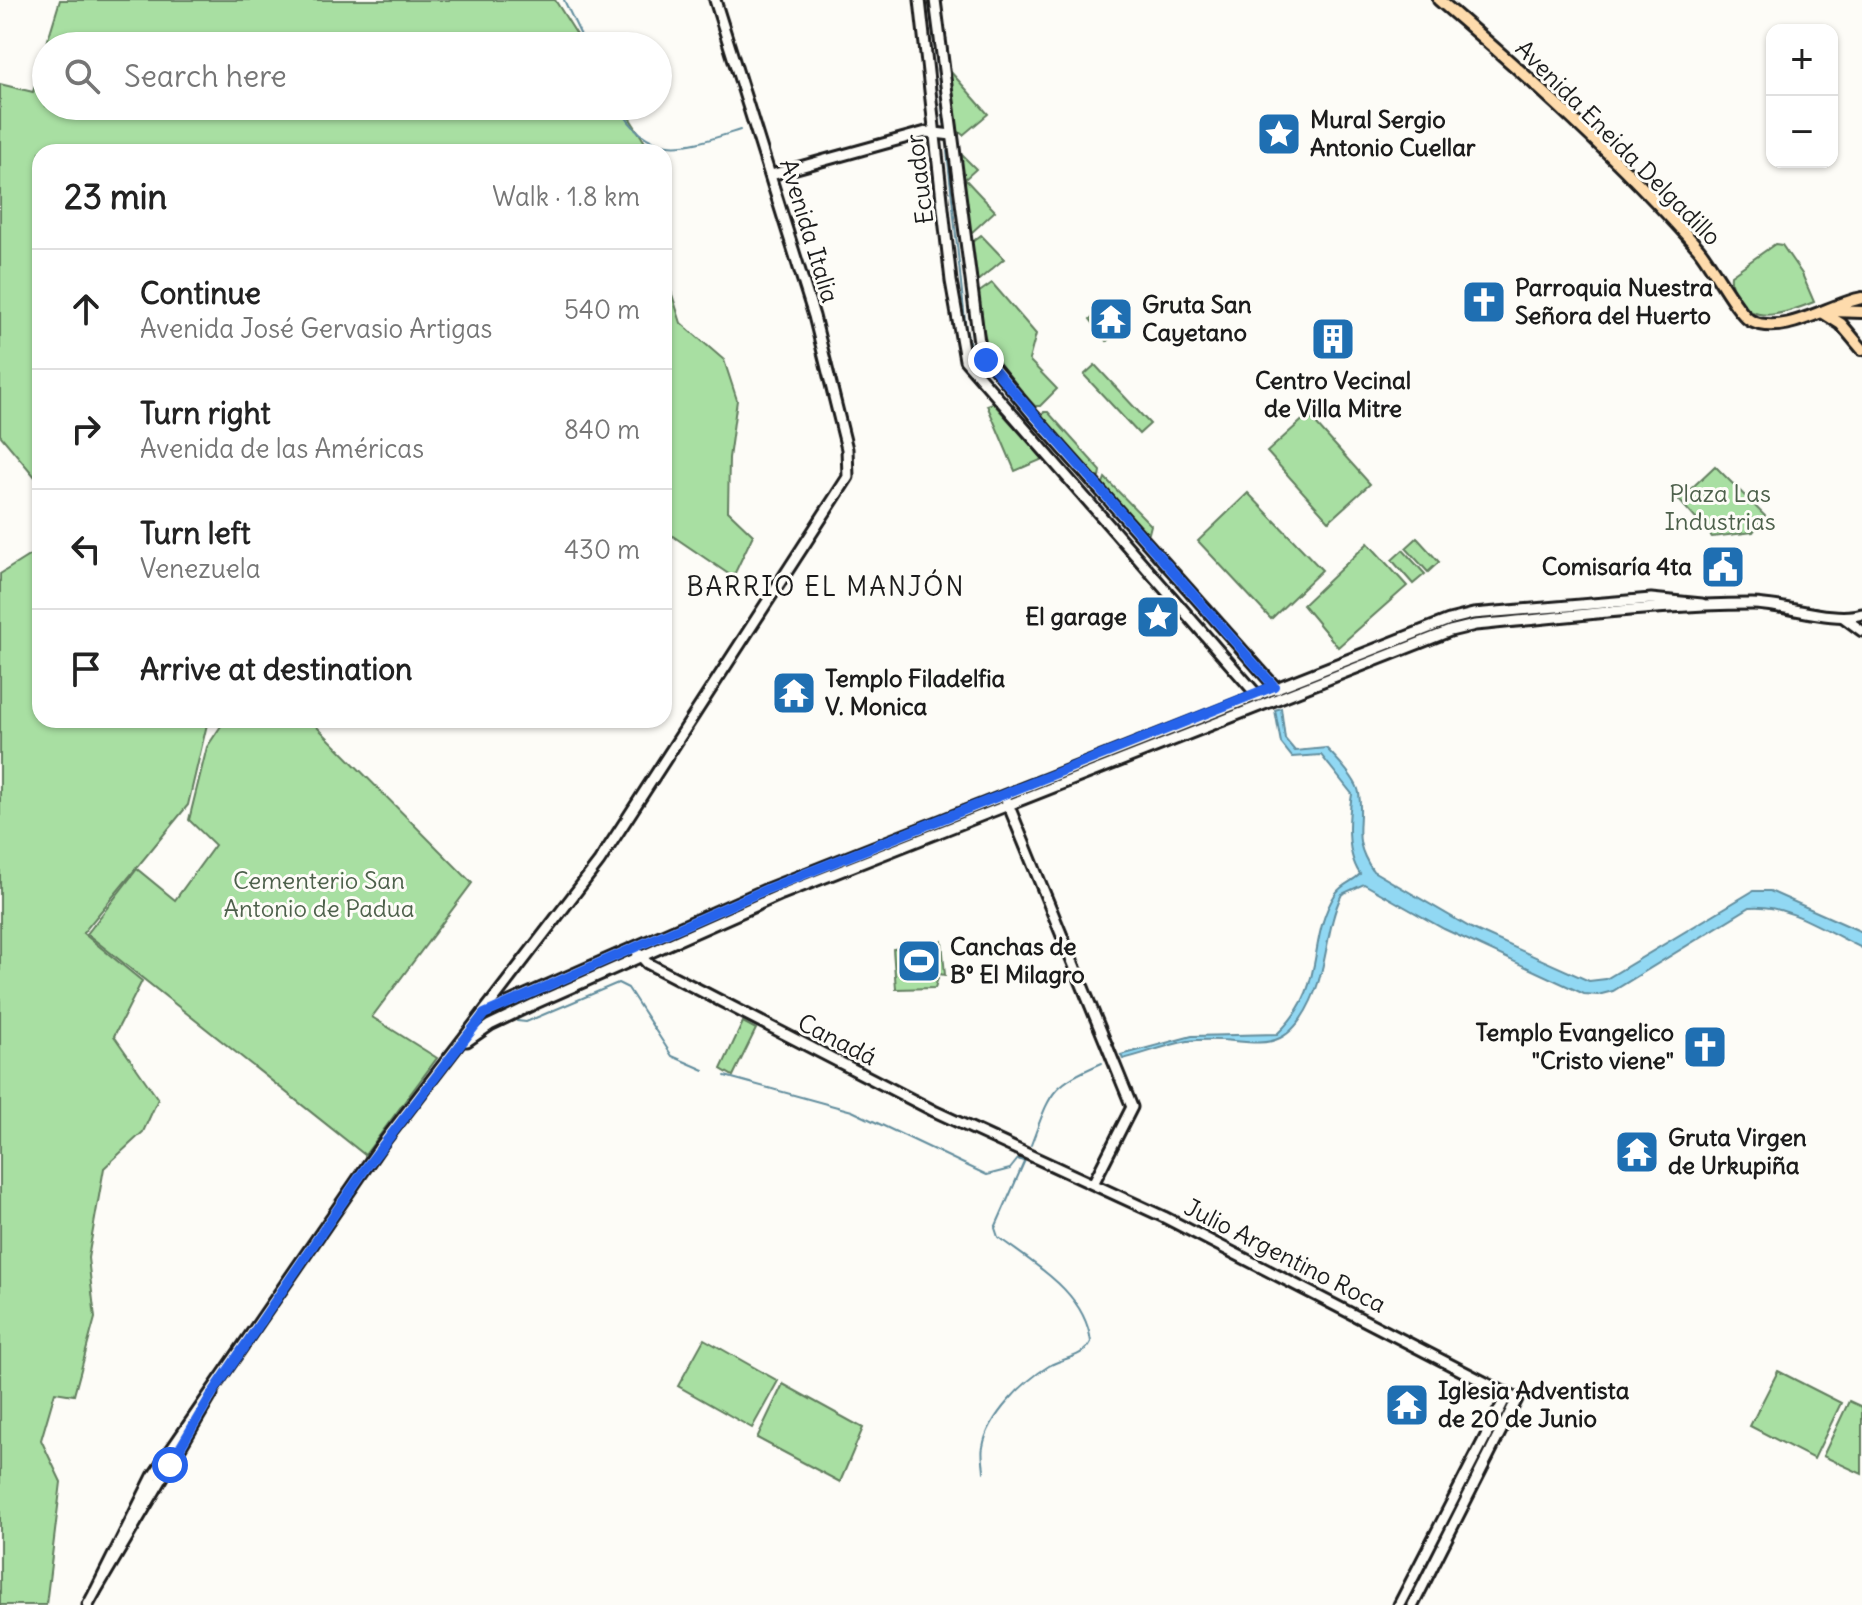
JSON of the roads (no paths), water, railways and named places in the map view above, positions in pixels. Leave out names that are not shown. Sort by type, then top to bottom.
[{"type":"main road","name":"Avenida Italia","points":[[484,1014],[617,837],[848,477],[848,456],[833,390],[771,175],[715,0]]},
{"type":"main road","name":"Ecuador","points":[[920,0],[963,353],[971,370],[1259,698]]},
{"type":"main road","name":"Ecuador","points":[[935,0],[980,350],[1033,415],[1274,686]]},
{"type":"main road","name":"Avenida Eneida Delgadillo","points":[[1439,0],[1655,201],[1715,268],[1742,313],[1756,323],[1783,323],[1822,312]]},
{"type":"main road","points":[[771,175],[934,131],[952,135]]},
{"type":"main road","points":[[1822,312],[1862,298]]},
{"type":"main road","points":[[1822,312],[1862,312]]},
{"type":"main road","points":[[1822,312],[1841,324],[1862,349]]},
{"type":"main road","points":[[1259,698],[1274,686],[1462,616],[1651,599],[1705,605]]},
{"type":"main road","points":[[88,1605],[148,1484],[380,1147],[484,1014],[1259,698],[1282,695],[1465,627],[1705,605],[1756,604],[1840,616],[1862,614]]},
{"type":"main road","points":[[1840,616],[1862,631]]},
{"type":"main road","points":[[1274,686],[1282,695]]},
{"type":"main road","points":[[1006,799],[1132,1107],[1094,1182]]},
{"type":"main road","points":[[455,1050],[490,1025],[637,952]]},
{"type":"main road","name":"Canadá","points":[[637,952],[743,1015],[934,1111],[1032,1154]]},
{"type":"main road","name":"Julio Argentino Roca","points":[[1032,1154],[1094,1182],[1513,1396]]},
{"type":"main road","points":[[1399,1605],[1513,1396]]},
{"type":"main road","points":[[1413,1605],[1513,1396]]},
{"type":"water","points":[[1281,708],[1285,739],[1295,751],[1326,748],[1354,782],[1359,793],[1360,840],[1373,871],[1471,928],[1589,981],[1606,979],[1753,891],[1770,891],[1862,932],[1862,948],[1793,914],[1750,907],[1613,991],[1598,995],[1584,994],[1444,929],[1364,884],[1342,894],[1316,989],[1304,1014],[1291,1030],[1278,1039],[1263,1042],[1188,1041],[1123,1059],[1121,1055],[1192,1036],[1277,1034],[1304,998],[1321,928],[1336,893],[1360,874],[1350,846],[1352,794],[1321,755],[1292,757],[1281,743],[1275,710]]},
{"type":"waterway","points":[[564,0],[579,32]]},
{"type":"waterway","points":[[929,0],[944,123]]},
{"type":"waterway","points":[[628,120],[643,136],[664,144]]},
{"type":"waterway","points":[[672,145],[704,141],[740,130]]},
{"type":"waterway","points":[[947,151],[966,330],[972,352],[1121,522]]},
{"type":"waterway","points":[[1126,528],[1183,591]]},
{"type":"waterway","points":[[1186,595],[1263,680]]},
{"type":"waterway","points":[[517,1021],[526,1022],[618,983],[628,988],[672,1056],[704,1070]]},
{"type":"waterway","points":[[1031,1145],[1054,1093],[1071,1078],[1102,1063]]},
{"type":"waterway","points":[[725,1076],[852,1111],[987,1175],[1010,1169],[1018,1159],[1023,1161]]},
{"type":"waterway","points":[[984,1472],[982,1450],[986,1435],[1008,1400],[1039,1373],[1078,1354],[1091,1342],[1087,1324],[1069,1294],[1042,1269],[998,1237],[995,1228],[1025,1160]]},
{"type":"place","name":"Mural Sergio Antonio Cuellar","points":[[1279,134]]},
{"type":"place","name":"Parroquia Nuestra Señora del Huerto","points":[[1484,302]]},
{"type":"place","name":"Gruta San Cayetano","points":[[1111,319]]},
{"type":"place","name":"Centro Vecinal de Villa Mitre","points":[[1333,339]]},
{"type":"place","name":"Comisaría 4ta","points":[[1723,567]]},
{"type":"place","name":"El garage","points":[[1158,617]]},
{"type":"place","name":"Templo Filadelfia V. Monica","points":[[794,693]]},
{"type":"place","name":"Canchas de B° El Milagro","points":[[919,961]]},
{"type":"place","name":"Templo Evangelico \"Cristo viene\"","points":[[1705,1047]]},
{"type":"place","name":"Gruta Virgen de Urkupiña","points":[[1637,1152]]},
{"type":"place","name":"Iglesia Adventista de 20 de Junio","points":[[1407,1405]]},
{"type":"district","name":"BARRIO EL MANJÓN","points":[[826,587]]},
{"type":"park label","name":"Plaza Las Industrias","points":[[1720,508]]},
{"type":"park label","name":"Cementerio San Antonio de Padua","points":[[319,895]]}]
